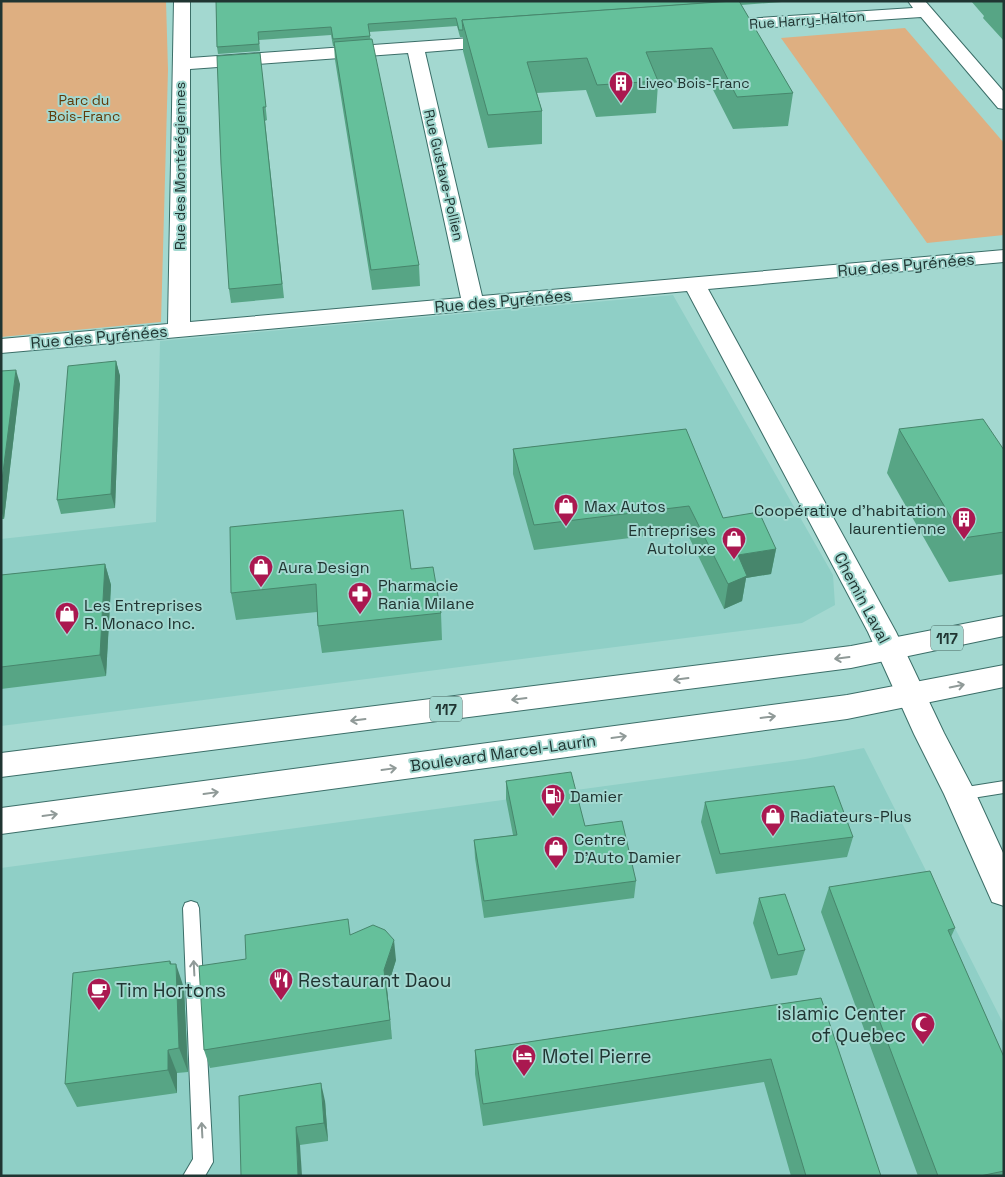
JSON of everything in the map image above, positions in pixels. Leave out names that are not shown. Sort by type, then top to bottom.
[{"type":"street","name":"Rue des Montérégiennes","points":[[179,330],[182,1]]},
{"type":"street","points":[[920,6],[1004,104]]},
{"type":"street","name":"Rue Harry-Halton","points":[[702,27],[920,6]]},
{"type":"street","points":[[181,64],[514,40]]},
{"type":"street","name":"Rue Gustave-Pollien","points":[[415,47],[473,304]]},
{"type":"street","name":"Rue des Pyrénées","points":[[1,346],[1004,256]]},
{"type":"street","name":"Chemin Laval","points":[[694,284],[890,650],[960,794],[1004,892]]},
{"type":"street","name":"117","points":[[1,766],[851,657],[1004,626]]},
{"type":"street","name":"Boulevard Marcel-Laurin","points":[[1,821],[847,707],[1004,676]]},
{"type":"lane","points":[[960,794],[1004,787]]},
{"type":"lane","points":[[191,908],[203,1162],[193,1176]]},
{"type":"shaded area","points":[[673,295],[833,575],[835,605],[802,623],[1,726],[1,539],[156,522],[160,341]]},
{"type":"shaded area","points":[[864,748],[1004,1025],[1004,1176],[1,1176],[1,868],[805,759]]},
{"type":"green space","name":"Parc du Bois-Franc","points":[[1,1],[166,1],[168,70],[161,322],[1,337]]},
{"type":"green space","points":[[905,28],[1004,143],[1004,235],[927,243],[781,38]]},
{"type":"building","points":[[216,1],[723,2],[462,20],[463,30],[459,30],[456,18],[368,24],[370,36],[333,39],[331,27],[258,32],[259,44],[217,47]]},
{"type":"building","points":[[739,1],[793,93],[737,97],[712,48],[646,52],[658,81],[597,85],[587,58],[527,62],[542,111],[488,115],[462,20]]},
{"type":"building","points":[[372,39],[419,265],[371,270],[334,42]]},
{"type":"building","points":[[260,53],[266,107],[263,107],[282,284],[229,289],[221,164],[217,56]]},
{"type":"building","points":[[116,361],[111,494],[57,500],[68,366]]},
{"type":"building","points":[[16,370],[1,488],[1,371]]},
{"type":"building","points":[[983,419],[1004,450],[1004,532],[963,538],[899,429]]},
{"type":"building","points":[[686,429],[723,518],[759,512],[776,549],[738,555],[747,576],[728,584],[689,506],[534,525],[513,449]]},
{"type":"building","points":[[403,510],[411,569],[433,567],[441,613],[318,626],[316,584],[231,593],[230,527]]},
{"type":"building","points":[[105,564],[100,655],[1,667],[1,575]]},
{"type":"building","points":[[571,772],[585,826],[622,821],[636,881],[484,901],[474,840],[517,835],[506,781]]},
{"type":"building","points":[[834,786],[853,837],[720,854],[705,802]]},
{"type":"building","name":"islamic Center of Quebec","points":[[930,871],[955,928],[948,930],[1004,1057],[1004,1171],[980,1176],[938,1176],[829,887]]},
{"type":"building","points":[[785,894],[805,950],[778,955],[759,898]]},
{"type":"building","points":[[348,919],[350,935],[373,925],[385,930],[394,940],[384,970],[390,1020],[204,1050],[199,966],[246,959],[245,935]]},
{"type":"building","points":[[170,961],[170,964],[176,964],[179,1048],[168,1050],[168,1070],[65,1084],[73,973]]},
{"type":"building","points":[[821,998],[881,1176],[806,1176],[771,1059],[483,1104],[475,1050]]},
{"type":"building","points":[[321,1083],[324,1123],[296,1127],[298,1176],[241,1176],[239,1096]]},
{"type":"place","name":"Liveo Bois-Franc","points":[[621,104]]},
{"type":"place","name":"Max Autos","points":[[566,527]]},
{"type":"place","name":"Coopérative d’habitation laurentienne","points":[[964,540]]},
{"type":"place","name":"Entreprises Autoluxe","points":[[734,560]]},
{"type":"place","name":"Aura Design","points":[[261,588]]},
{"type":"place","name":"Pharmacie Rania Milane","points":[[360,615]]},
{"type":"place","name":"Les Entreprises R. Monaco Inc.","points":[[67,635]]},
{"type":"place","name":"Damier","points":[[553,817]]},
{"type":"place","name":"Radiateurs-Plus","points":[[773,837]]},
{"type":"place","name":"Centre D'Auto Damier","points":[[556,869]]},
{"type":"place","name":"Restaurant Daou","points":[[281,1001]]},
{"type":"place","name":"Tim Hortons","points":[[99,1011]]},
{"type":"place","name":"islamic Center of Quebec","points":[[923,1045]]},
{"type":"place","name":"Motel Pierre","points":[[524,1077]]}]
